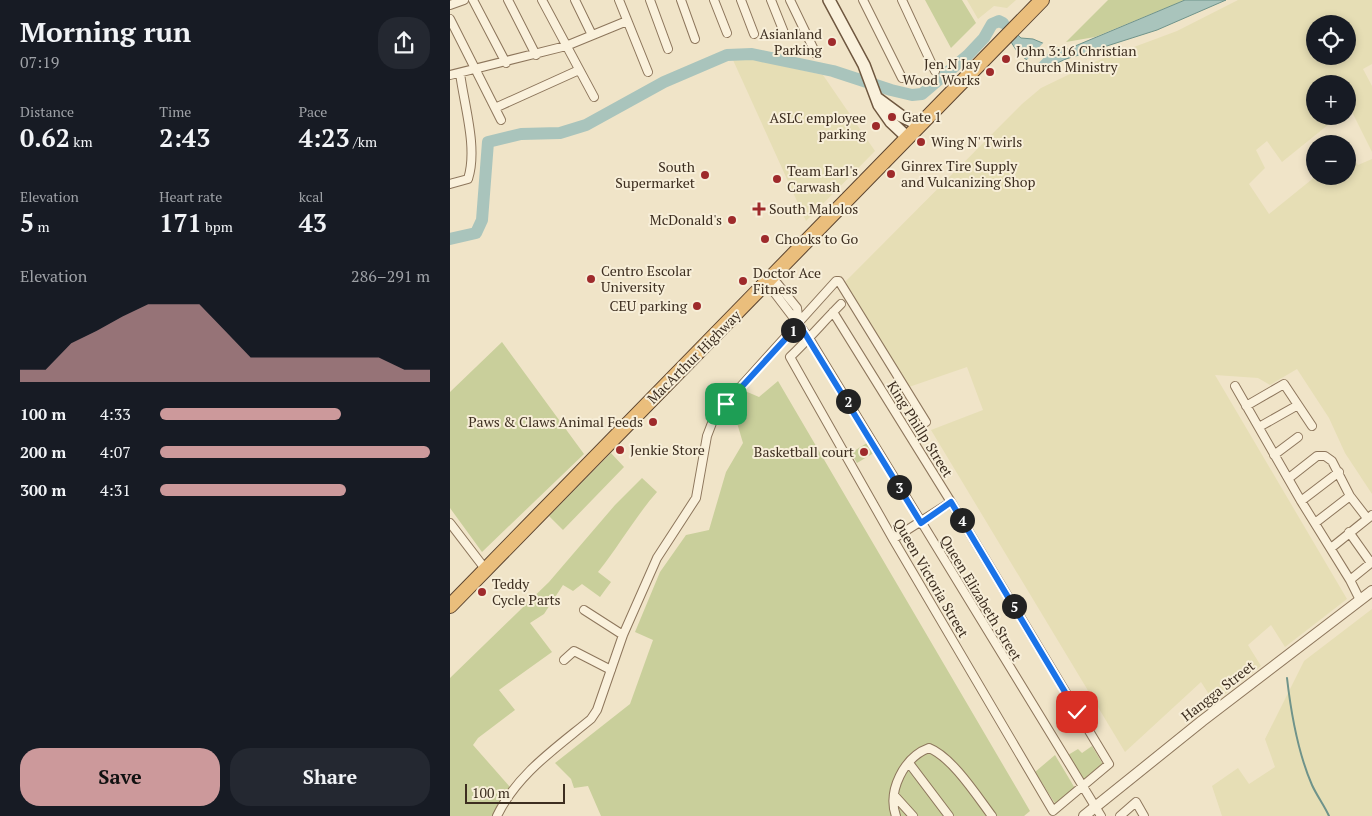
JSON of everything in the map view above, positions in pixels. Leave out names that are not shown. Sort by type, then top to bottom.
[{"type":"highway","name":"MacArthur Highway","points":[[450,606],[1042,0]]},
{"type":"main road","points":[[829,0],[869,77],[875,97],[891,122],[908,138]]},
{"type":"main road","points":[[875,97],[901,116],[920,125]]},
{"type":"street","points":[[450,5],[464,0]]},
{"type":"street","points":[[473,0],[506,63]]},
{"type":"street","points":[[508,0],[536,54]]},
{"type":"street","points":[[542,0],[594,98]]},
{"type":"street","points":[[575,0],[592,35]]},
{"type":"street","points":[[619,0],[648,72]]},
{"type":"street","points":[[650,0],[668,50]]},
{"type":"street","points":[[681,0],[695,39]]},
{"type":"street","points":[[714,0],[727,33]]},
{"type":"street","points":[[741,0],[754,34]]},
{"type":"street","points":[[771,0],[785,35]]},
{"type":"street","points":[[790,0],[816,54]]},
{"type":"street","points":[[863,0],[902,78]]},
{"type":"street","points":[[902,0],[935,71]]},
{"type":"street","points":[[450,19],[501,120]]},
{"type":"street","points":[[450,75],[506,63],[566,46],[627,21]]},
{"type":"street","points":[[495,108],[579,70]]},
{"type":"street","points":[[450,184],[468,179],[470,168],[470,132],[460,73]]},
{"type":"street","name":"Queen Elizabeth Street","points":[[770,280],[788,295],[797,308],[799,324]]},
{"type":"street","name":"Queen Elizabeth Street","points":[[770,280],[782,301],[809,338],[1098,812]]},
{"type":"street","points":[[497,816],[514,786],[527,772],[591,719],[597,710],[623,635],[657,558],[696,498],[704,450],[712,423],[726,404],[836,281],[839,282],[926,422]]},
{"type":"street","points":[[782,301],[788,295]]},
{"type":"street","points":[[809,338],[841,304]]},
{"type":"street","name":"King Phillp Street","points":[[833,312],[951,502],[1108,764],[1082,787]]},
{"type":"street","name":"Queen Victoria Street","points":[[809,338],[790,356],[893,539],[1053,811],[1082,787]]},
{"type":"street","points":[[1246,406],[1284,384],[1312,426]]},
{"type":"street","points":[[1235,386],[1360,600]]},
{"type":"street","points":[[1259,427],[1298,405]]},
{"type":"street","points":[[1274,455],[1298,437]]},
{"type":"street","points":[[1289,478],[1313,458],[1321,455],[1332,461],[1350,496],[1369,517],[1331,548]]},
{"type":"street","points":[[1301,501],[1339,472]]},
{"type":"street","points":[[1315,523],[1350,496]]},
{"type":"street","points":[[893,539],[921,523],[951,502]]},
{"type":"street","points":[[450,523],[486,570]]},
{"type":"street","points":[[1349,532],[1372,562],[1350,580]]},
{"type":"street","name":"Hangga Street","points":[[1084,816],[1098,812],[1202,721],[1372,591]]},
{"type":"street","points":[[584,610],[623,635]]},
{"type":"street","points":[[564,660],[574,651],[611,670]]},
{"type":"street","points":[[896,813],[894,795],[899,777],[918,752],[929,748],[936,751],[965,781],[992,816]]},
{"type":"street","points":[[909,763],[949,816]]},
{"type":"street","points":[[894,795],[913,816]]},
{"type":"street","points":[[1120,816],[1136,802],[1144,816]]},
{"type":"shaded area","points":[[967,0],[1016,0],[1007,8],[994,6],[978,19]]},
{"type":"shaded area","points":[[1238,0],[1372,0],[1372,64],[1363,69],[1372,86],[1372,152],[1356,120],[1356,75],[1306,75],[1306,125],[1328,125],[1315,135],[1306,135],[1306,143],[1282,162],[1267,141],[1256,150],[1265,168],[1249,184],[1269,214],[1306,184],[1356,185],[1356,162],[1358,165],[1372,159],[1372,494],[1345,453],[1329,418],[1297,369],[1270,385],[1258,378],[1215,375],[1347,599],[1285,647],[1271,625],[1248,645],[1261,666],[1214,702],[1201,682],[1125,752],[931,430],[983,410],[967,367],[906,388],[842,285],[1022,104],[1041,88],[1099,60],[1177,31]]},
{"type":"shaded area","points":[[752,59],[823,75],[875,151],[806,221],[733,60]]},
{"type":"shaded area","points":[[1372,609],[1372,816],[1222,816],[1212,786],[1238,768],[1249,784],[1275,767],[1265,739],[1304,661]]},
{"type":"green space","points":[[925,0],[962,0],[976,23],[951,48]]},
{"type":"green space","points":[[1108,0],[1185,0],[1095,37],[1066,42]]},
{"type":"green space","points":[[502,342],[584,454],[482,552],[450,508],[450,392]]},
{"type":"green space","points":[[778,381],[1030,811],[1024,816],[601,816],[588,786],[574,788],[571,779],[555,763],[630,704],[653,640],[635,632],[660,572],[686,535],[709,530],[726,472],[743,443],[732,406],[745,391],[759,397]]},
{"type":"green space","name":"Basketball court","points":[[870,441],[877,451],[857,463],[851,453]]},
{"type":"green space","points":[[611,453],[624,467],[563,530],[549,516]]},
{"type":"green space","points":[[642,478],[657,492],[641,511],[598,572],[611,582],[600,597],[582,584],[573,591],[563,585],[544,614],[530,623],[552,652],[499,690],[515,710],[478,738],[473,745],[510,787],[494,816],[450,816],[450,678],[549,582],[615,505]]},
{"type":"green space","points":[[1092,746],[1104,766],[1085,782],[1068,755],[1078,749],[1082,753]]},
{"type":"green space","points":[[1055,755],[1076,790],[1056,805],[1035,772]]},
{"type":"water","points":[[1185,0],[1226,0],[1157,30],[1066,59],[1044,69],[1037,68],[1018,53],[1001,26],[996,25],[991,29],[987,25],[1001,19],[1021,38],[1033,39],[1052,47],[1068,49]]},
{"type":"pier","points":[[1045,41],[1056,45],[1033,69],[1025,62]]},
{"type":"waterway","points":[[450,239],[476,233],[482,220],[488,142],[521,134],[560,133],[586,125],[664,82],[727,55],[752,54],[833,71],[912,95],[922,94],[968,55],[984,38],[992,24],[999,21],[1003,23]]},
{"type":"waterway","points":[[1287,678],[1293,719],[1303,760],[1312,785],[1329,816]]},
{"type":"place","name":"Asianland Parking","points":[[832,42]]},
{"type":"place","name":"John 3:16 Christian Church Ministry","points":[[1006,59]]},
{"type":"place","name":"Jen N Jay Wood Works","points":[[990,72]]},
{"type":"place","name":"Gate 1","points":[[892,117]]},
{"type":"place","name":"ASLC employee parking","points":[[876,126]]},
{"type":"place","name":"Wing N' Twirls","points":[[921,142]]},
{"type":"place","name":"Ginrex Tire Supply and Vulcanizing Shop","points":[[891,174]]},
{"type":"place","name":"South Supermarket","points":[[705,175]]},
{"type":"place","name":"Team Earl's Carwash","points":[[777,179]]},
{"type":"place","name":"South Malolos","points":[[759,209]]},
{"type":"place","name":"McDonald's","points":[[732,220]]},
{"type":"place","name":"Chooks to Go","points":[[765,239]]},
{"type":"place","name":"Centro Escolar University","points":[[591,279]]},
{"type":"place","name":"Doctor Ace Fitness","points":[[743,281]]},
{"type":"place","name":"CEU parking","points":[[697,306]]},
{"type":"place","name":"Paws & Claws Animal Feeds","points":[[653,422]]},
{"type":"place","name":"Jenkie Store","points":[[620,450]]},
{"type":"place","name":"Basketball court","points":[[864,452]]},
{"type":"place","name":"Teddy Cycle Parts","points":[[482,592]]},
{"type":"route","points":[[726,404],[799,324],[921,523],[951,502],[1077,712]]}]
